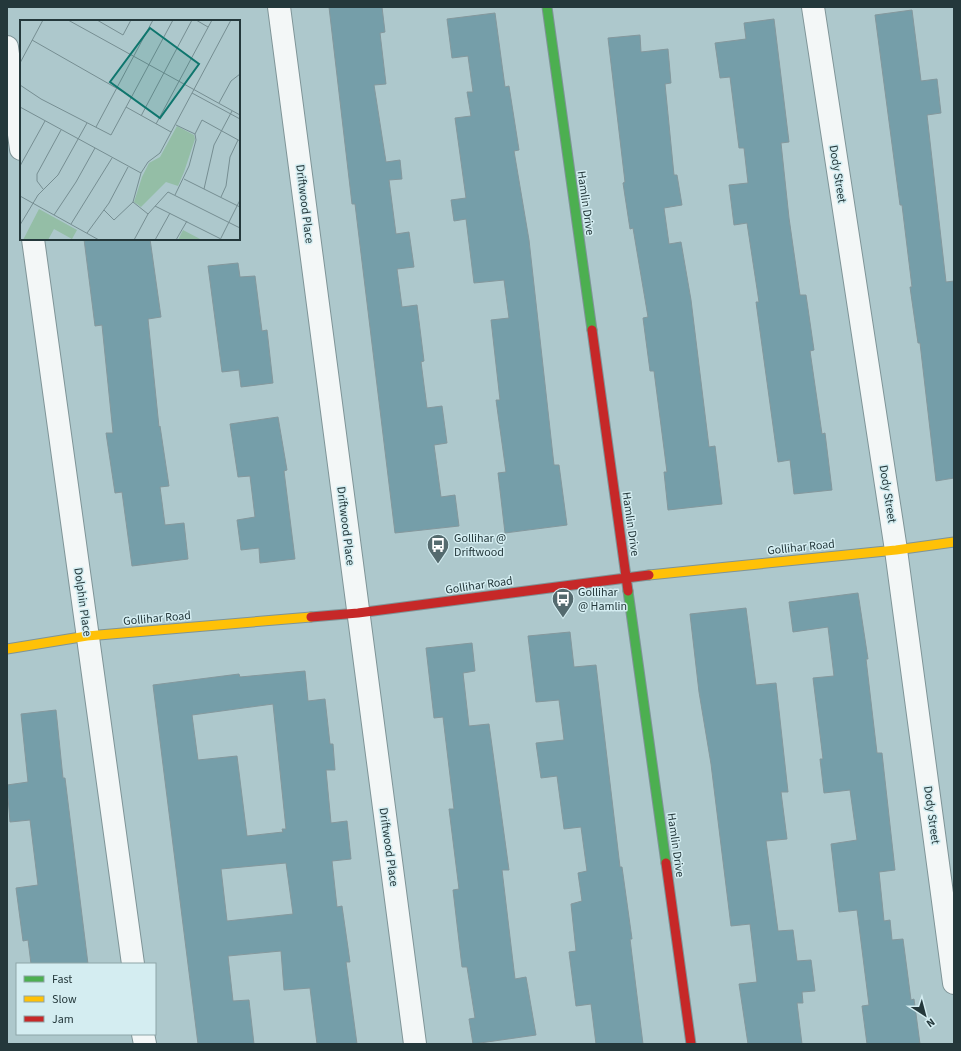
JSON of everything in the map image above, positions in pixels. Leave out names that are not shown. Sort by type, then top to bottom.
[{"type":"street","name":"Driftwood Place","points":[[279,7],[415,1044]]},
{"type":"street","name":"Hamlin Drive","points":[[549,7],[691,1044]]},
{"type":"street","name":"Dody Street","points":[[813,7],[896,550],[954,983]]},
{"type":"street","points":[[7,47],[20,142]]},
{"type":"street","name":"Dolphin Place","points":[[33,240],[133,963]]},
{"type":"street","name":"Gollihar Road","points":[[7,649],[87,636],[358,613],[627,577],[896,550],[954,542]]},
{"type":"building","points":[[329,7],[382,7],[385,32],[380,33],[386,84],[374,85],[386,162],[400,160],[402,179],[389,180],[396,234],[409,232],[414,267],[397,269],[402,307],[417,305],[424,361],[421,362],[427,408],[442,406],[447,443],[434,445],[441,497],[455,495],[459,526],[395,533],[355,204],[352,204]]},
{"type":"building","points":[[912,10],[921,81],[937,79],[941,113],[927,115],[946,282],[954,281],[954,478],[936,481],[920,343],[918,343],[910,287],[912,287],[902,205],[900,205],[875,15]]},
{"type":"building","points":[[495,13],[505,87],[509,86],[519,150],[514,151],[529,240],[554,465],[559,465],[567,525],[505,533],[498,473],[506,472],[496,400],[500,400],[491,320],[509,318],[504,280],[474,283],[466,219],[454,221],[451,200],[466,198],[455,118],[471,116],[467,92],[473,92],[468,56],[452,58],[447,19]]},
{"type":"building","points":[[774,19],[789,142],[781,143],[789,218],[800,295],[806,295],[814,350],[810,351],[822,434],[825,433],[832,490],[794,494],[790,460],[778,462],[756,302],[759,302],[747,223],[734,225],[729,185],[748,183],[744,148],[739,148],[730,77],[720,78],[715,43],[746,39],[744,23]]},
{"type":"building","points":[[640,35],[641,52],[668,49],[671,83],[665,84],[674,175],[677,175],[682,205],[664,208],[669,244],[681,242],[691,300],[709,447],[715,446],[722,504],[668,510],[664,472],[667,472],[654,371],[650,371],[643,318],[648,317],[633,228],[630,229],[623,183],[625,182],[608,38]]},
{"type":"building","points":[[84,240],[150,240],[161,317],[148,319],[159,427],[160,426],[169,486],[160,487],[165,525],[184,523],[188,559],[132,566],[122,492],[115,493],[106,433],[113,433],[102,325],[95,326]]},
{"type":"building","points":[[238,263],[240,277],[255,276],[262,331],[267,330],[273,383],[241,387],[239,370],[222,372],[208,266]]},
{"type":"building","points":[[278,417],[287,470],[284,471],[295,559],[260,563],[259,548],[241,550],[237,520],[255,517],[250,476],[238,477],[230,424]]},
{"type":"building","points":[[858,593],[868,659],[866,659],[877,753],[882,753],[895,870],[879,872],[884,921],[890,920],[892,940],[903,939],[911,1000],[914,999],[920,1044],[867,1044],[862,1006],[869,1005],[857,910],[839,912],[831,844],[857,840],[850,790],[824,793],[820,759],[823,759],[813,678],[834,676],[828,627],[793,632],[789,602]]},
{"type":"building","points":[[746,608],[756,685],[776,683],[788,792],[781,792],[787,839],[766,841],[778,931],[793,930],[797,961],[811,960],[815,991],[802,992],[803,1003],[797,1003],[802,1044],[748,1044],[739,984],[757,982],[750,924],[731,926],[711,764],[699,692],[690,614]]},
{"type":"building","points":[[570,632],[574,667],[596,665],[620,867],[622,867],[632,939],[630,939],[643,1044],[596,1044],[591,1004],[576,1006],[569,952],[576,951],[571,904],[582,901],[578,873],[587,871],[581,827],[564,829],[557,776],[541,778],[536,743],[564,740],[559,700],[536,702],[528,636]]},
{"type":"building","points":[[472,643],[475,671],[463,673],[469,726],[489,724],[509,870],[502,870],[515,979],[526,977],[536,1035],[473,1044],[469,1019],[475,1018],[467,967],[462,967],[453,890],[459,889],[449,809],[454,809],[443,717],[434,718],[426,648]]},
{"type":"building","points":[[305,671],[308,701],[325,699],[330,744],[333,744],[335,770],[326,770],[331,823],[347,821],[351,859],[332,861],[337,907],[342,906],[350,962],[346,962],[357,1044],[317,1044],[310,988],[284,990],[281,951],[228,956],[233,1001],[249,1000],[254,1044],[198,1044],[153,685],[239,674],[240,677]],"holes":[[[273,704],[286,829],[282,829],[283,832],[247,836],[237,756],[198,760],[192,715]],[[286,863],[293,914],[227,921],[221,869]]]},
{"type":"building","points":[[56,710],[63,778],[65,778],[88,963],[31,963],[28,940],[23,941],[16,888],[38,885],[30,820],[10,822],[7,785],[28,782],[21,714]]},
{"type":"traffic: fast","points":[[547,7],[592,330]]},
{"type":"traffic: fast","points":[[628,591],[666,863]]},
{"type":"traffic: slow","points":[[649,575],[896,550],[954,542]]},
{"type":"traffic: slow","points":[[7,649],[87,636],[311,617]]},
{"type":"traffic: jam","points":[[592,330],[628,591]]},
{"type":"traffic: jam","points":[[311,617],[358,613],[649,575]]},
{"type":"traffic: jam","points":[[666,863],[691,1044]]},
{"type":"place","name":"Gollihar @ Driftwood","points":[[438,564]]},
{"type":"place","name":"Gollihar @ Hamlin","points":[[563,618]]}]
